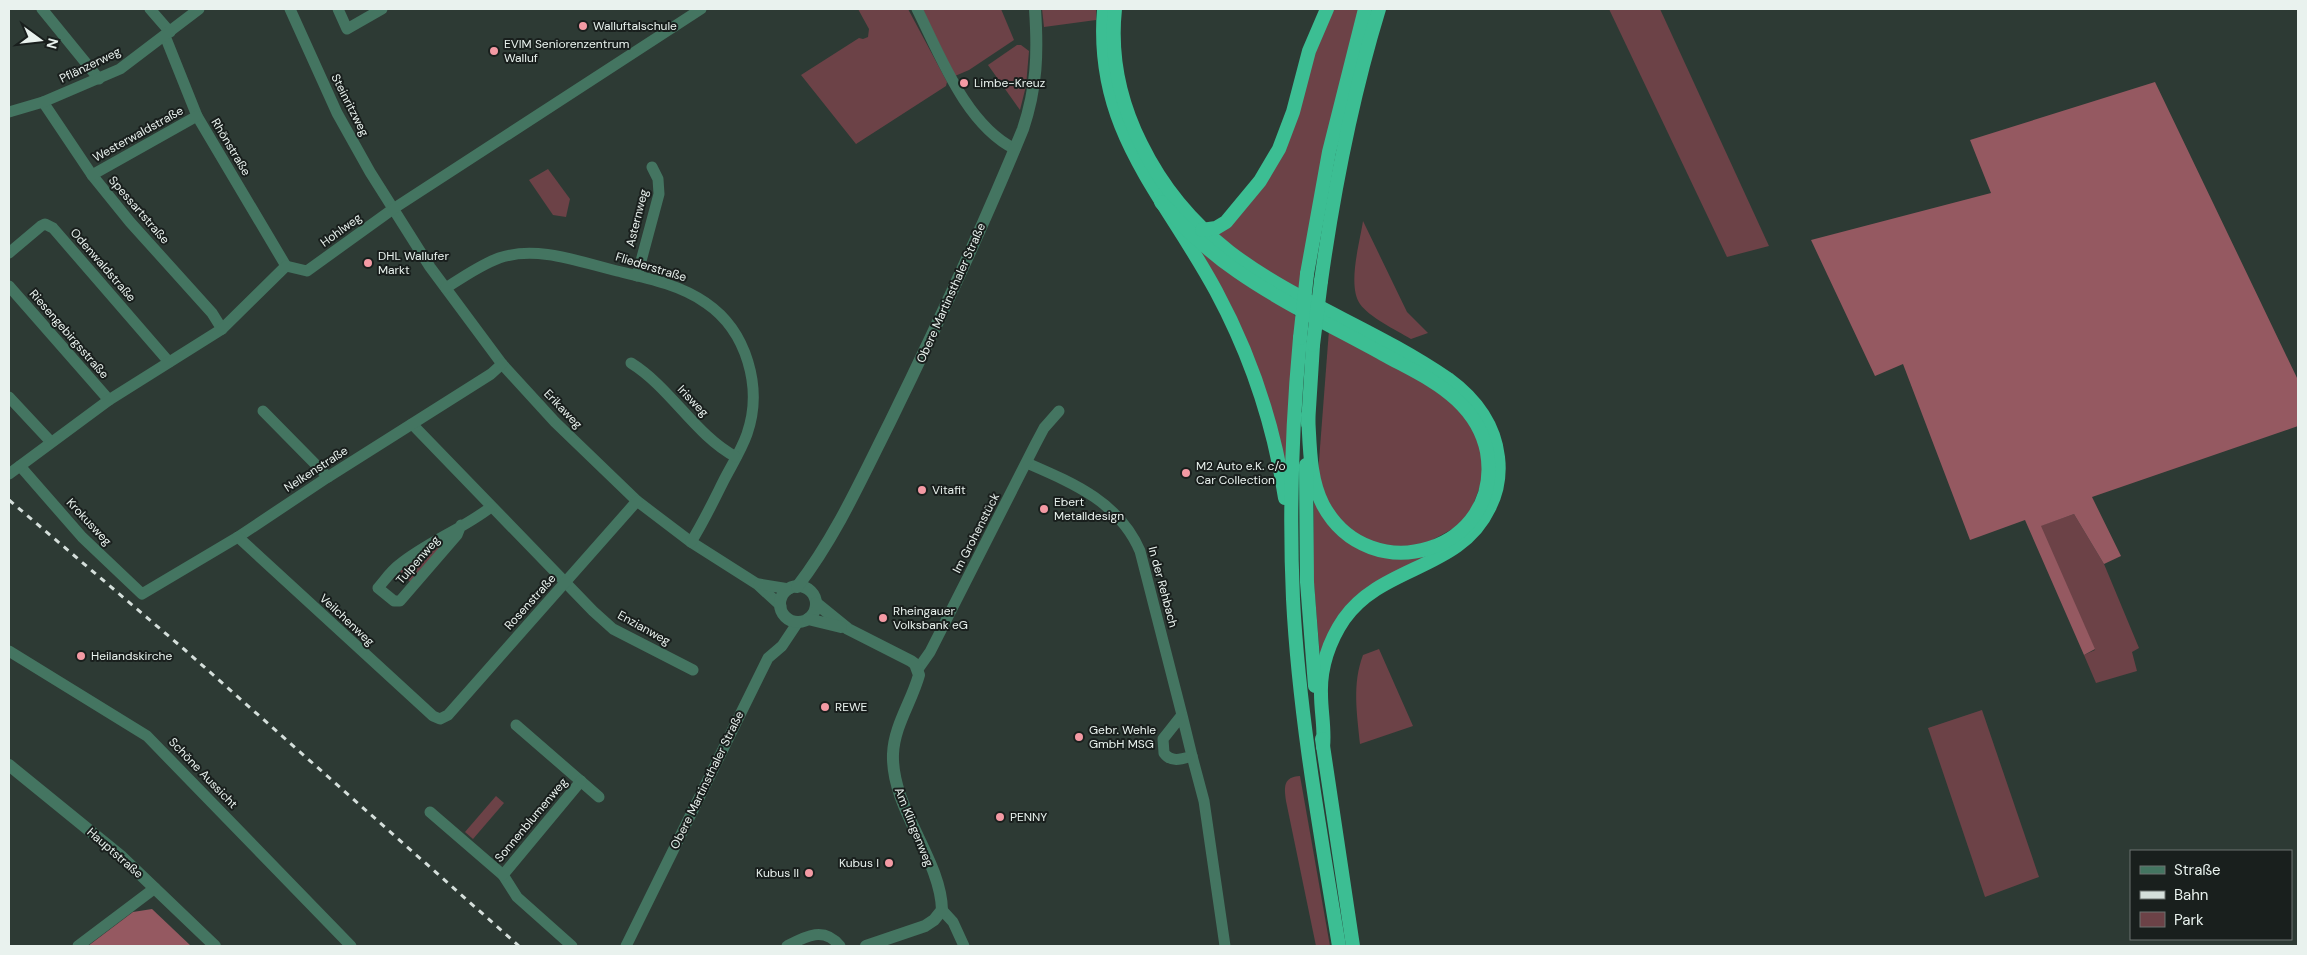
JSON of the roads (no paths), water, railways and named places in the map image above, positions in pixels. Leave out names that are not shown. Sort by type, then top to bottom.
[{"type":"highway","points":[[1104,9],[1104,63],[1112,104],[1127,144],[1215,289],[1235,328],[1253,372],[1267,416],[1278,463],[1291,548]]},
{"type":"highway","points":[[1116,9],[1114,41],[1116,66],[1128,115],[1144,151],[1159,177],[1177,202],[1202,230],[1227,252],[1263,276],[1430,367],[1457,385],[1473,400],[1486,418],[1497,450],[1498,473],[1495,495],[1486,515],[1473,533],[1448,554],[1396,577],[1371,592],[1353,608],[1339,627],[1329,648],[1323,670],[1321,694],[1324,731],[1323,747]]},
{"type":"highway","points":[[1202,230],[1216,228],[1226,222],[1274,160],[1289,126],[1309,51],[1327,9]]},
{"type":"highway","points":[[1339,946],[1313,786],[1297,649],[1291,548],[1292,464],[1300,338],[1307,274],[1329,152],[1366,9]]},
{"type":"highway","points":[[1353,946],[1327,779],[1313,665],[1307,582],[1305,498],[1308,415],[1320,280],[1335,191],[1350,120],[1380,9]]},
{"type":"highway","points":[[1161,202],[1199,241],[1238,272],[1279,297],[1434,382],[1458,400],[1476,424],[1487,452],[1487,482],[1477,510],[1458,533],[1442,544],[1426,550],[1409,553],[1390,553],[1358,542],[1333,520],[1319,495],[1315,481],[1308,415]]},
{"type":"street","points":[[42,9],[99,79]]},
{"type":"street","name":"Rhönstraße","points":[[150,9],[167,34],[197,116],[286,266]]},
{"type":"street","name":"Pflänzerweg","points":[[9,112],[43,102],[120,69],[199,9]]},
{"type":"street","name":"Steinritzweg","points":[[290,9],[338,113],[370,172],[393,209]]},
{"type":"street","points":[[338,9],[347,29],[382,9]]},
{"type":"street","points":[[917,9],[954,83],[997,138],[1015,148]]},
{"type":"street","name":"Obere Martinsthaler Straße","points":[[793,588],[816,562],[878,445],[929,343],[1015,148],[1030,108],[1035,88],[1038,50],[1035,9]]},
{"type":"street","name":"Hohlweg","points":[[286,266],[307,271],[393,209],[697,10]]},
{"type":"street","name":"Spessartstraße","points":[[43,102],[92,176],[130,222],[212,313],[222,329]]},
{"type":"street","name":"Westerwaldstraße","points":[[92,176],[197,116]]},
{"type":"street","name":"Asternweg","points":[[637,276],[658,194],[658,179],[652,167]]},
{"type":"street","name":"Erikaweg","points":[[393,209],[430,267],[502,364],[555,422],[637,501],[691,542],[757,584],[781,606]]},
{"type":"street","name":"Odenwaldstraße","points":[[9,253],[41,226],[45,224],[53,228],[169,362]]},
{"type":"street","name":"Fliederstraße","points":[[446,288],[477,268],[499,258],[528,253],[544,254],[637,276],[681,290],[706,302],[725,320],[742,344],[750,368],[753,402],[747,434],[691,542]]},
{"type":"street","points":[[9,474],[109,400],[222,329],[286,266]]},
{"type":"street","name":"Riesengebirgsstraße","points":[[9,286],[109,400]]},
{"type":"street","name":"Irisweg","points":[[631,363],[649,375],[720,448],[736,457]]},
{"type":"street","name":"Nelkenstraße","points":[[142,594],[238,537],[328,477],[491,374],[502,364]]},
{"type":"street","points":[[9,397],[51,442]]},
{"type":"street","points":[[263,411],[328,477]]},
{"type":"street","name":"Im Grohenstück","points":[[918,669],[930,652],[1044,428],[1059,411]]},
{"type":"street","points":[[412,424],[566,582]]},
{"type":"street","name":"In der Rehbach","points":[[1027,463],[1092,494],[1117,514],[1127,527],[1140,551],[1204,801],[1224,946]]},
{"type":"street","name":"Krokusweg","points":[[20,466],[82,537],[142,594]]},
{"type":"street","name":"Rosenstraße","points":[[440,719],[448,715],[637,501]]},
{"type":"street","name":"Tulpenweg","points":[[461,525],[457,535],[403,598],[397,602],[394,601],[378,588],[399,564],[461,525],[491,507]]},
{"type":"street","name":"Veilchenweg","points":[[238,537],[433,716],[440,719]]},
{"type":"street","name":"Obere Martinsthaler Straße","points":[[813,598],[816,562]]},
{"type":"street","name":"Enzianweg","points":[[566,582],[593,612],[613,629],[693,670]]},
{"type":"street","name":"Erikaweg","points":[[757,584],[793,588]]},
{"type":"street","points":[[848,629],[785,616],[781,606],[782,597],[793,588],[805,588],[813,598],[848,629],[911,661],[918,669]]},
{"type":"street","points":[[803,621],[814,612],[813,598]]},
{"type":"street","name":"Obere Martinsthaler Straße","points":[[626,946],[768,658],[782,646],[803,621]]},
{"type":"street","name":"Schöne Aussicht","points":[[9,651],[147,736],[351,946]]},
{"type":"street","name":"Am Klingenweg","points":[[918,669],[918,680],[894,745],[893,767],[895,780],[942,904],[964,946]]},
{"type":"street","points":[[1182,715],[1163,739],[1164,753],[1169,758],[1175,760],[1192,756]]},
{"type":"street","name":"Sonnenblumenweg","points":[[516,724],[599,797]]},
{"type":"street","name":"Hauptstraße","points":[[9,765],[122,857],[215,946]]},
{"type":"street","name":"Sonnenblumenweg","points":[[502,875],[581,781]]},
{"type":"street","points":[[430,812],[502,875],[517,897],[572,946]]},
{"type":"street","points":[[78,946],[155,888]]},
{"type":"street","points":[[866,946],[926,926],[934,920],[942,904]]},
{"type":"street","points":[[787,946],[806,936],[820,934],[835,940],[840,946]]},
{"type":"railway","points":[[9,500],[185,650],[519,946]]},
{"type":"place","name":"Walluftalschule","points":[[583,26]]},
{"type":"place","name":"EVIM Seniorenzentrum Walluf","points":[[494,51]]},
{"type":"place","name":"Limbe-Kreuz","points":[[964,83]]},
{"type":"place","name":"DHL Wallufer Markt","points":[[368,263]]},
{"type":"place","name":"M2 Auto e.K. c/o Car Collection","points":[[1186,473]]},
{"type":"place","name":"Vitafit","points":[[922,490]]},
{"type":"place","name":"Ebert Metalldesign","points":[[1044,509]]},
{"type":"place","name":"Rheingauer Volksbank eG","points":[[883,618]]},
{"type":"place","name":"Heilandskirche","points":[[81,656]]},
{"type":"place","name":"REWE","points":[[825,707]]},
{"type":"place","name":"Gebr. Wehle GmbH MSG","points":[[1079,737]]},
{"type":"place","name":"PENNY","points":[[1000,817]]},
{"type":"place","name":"Kubus I","points":[[889,863]]},
{"type":"place","name":"Kubus II","points":[[809,873]]}]
